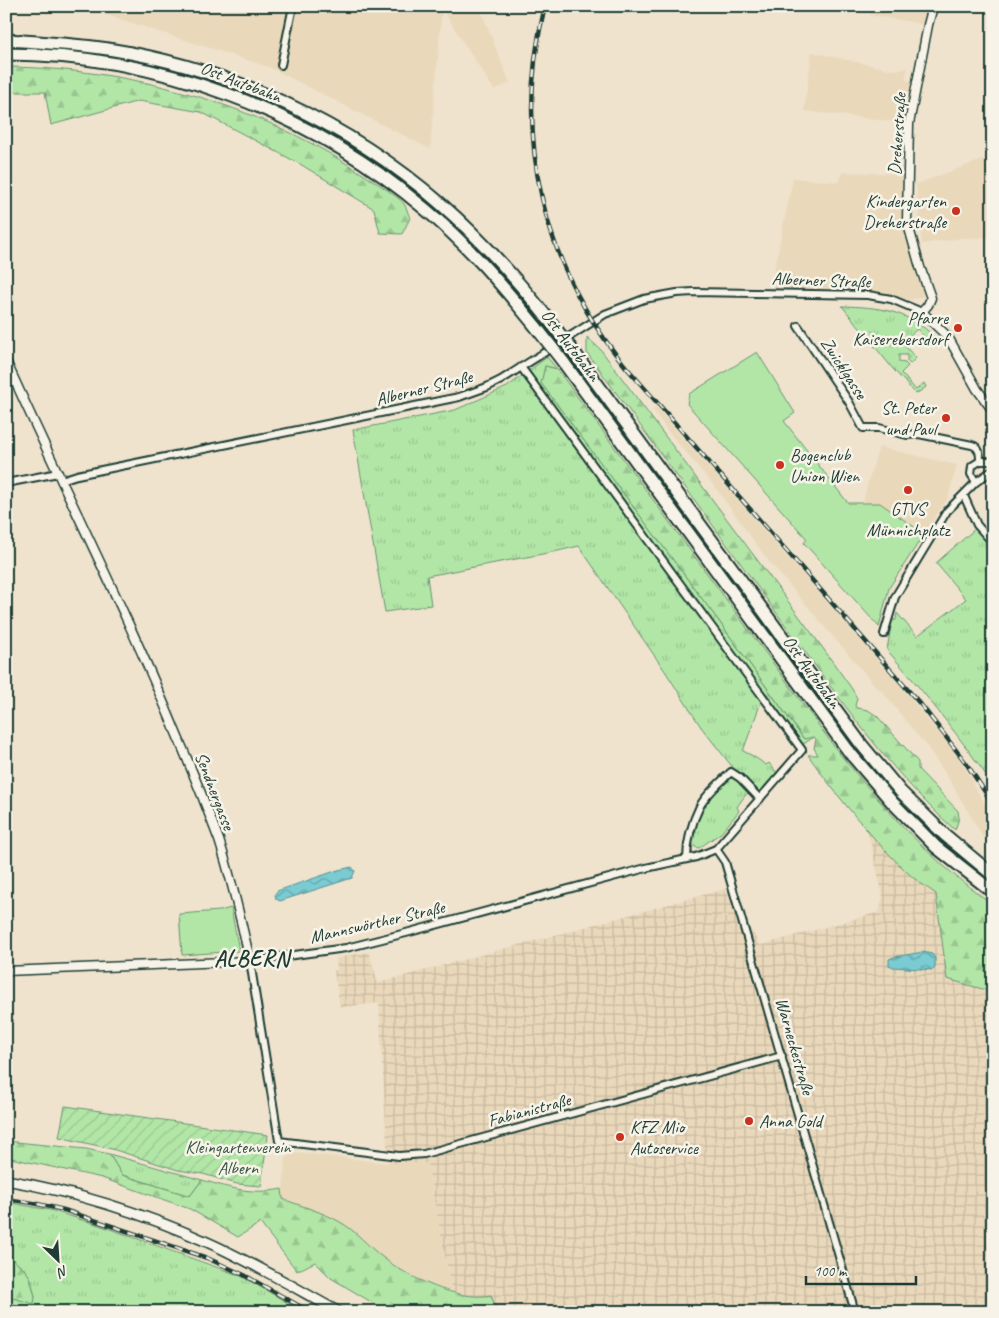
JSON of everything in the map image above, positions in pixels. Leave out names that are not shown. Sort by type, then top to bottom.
[{"type":"highway","name":"Ost Autobahn","points":[[6,40],[109,49],[181,65],[239,84],[313,117],[385,161],[440,203],[479,239],[513,276],[549,320],[861,744],[901,792],[946,836],[993,874]]},
{"type":"highway","name":"Ost Autobahn","points":[[6,54],[76,58],[150,71],[235,96],[300,126],[361,161],[426,209],[468,249],[502,286],[564,363],[850,753],[892,802],[936,846],[993,892]]},
{"type":"main road","points":[[6,1180],[64,1192],[100,1202],[172,1227],[243,1259],[339,1312]]},
{"type":"street","points":[[281,65],[293,6]]},
{"type":"street","name":"Dreherstraße","points":[[922,312],[931,298],[907,221],[909,124],[933,6]]},
{"type":"street","name":"Alberner Straße","points":[[6,483],[87,473],[448,400],[487,387],[521,368],[605,314],[644,299],[677,293],[868,295],[896,300],[922,312]]},
{"type":"street","points":[[922,312],[948,337],[993,411]]},
{"type":"street","name":"Zwicklgasse","points":[[798,326],[849,402],[864,428],[879,428],[906,435],[919,434],[972,445],[979,451],[980,461]]},
{"type":"street","name":"Sendnergasse","points":[[6,361],[139,644],[201,791],[227,867],[250,961],[279,1141]]},
{"type":"street","name":"Mannswörther Straße","points":[[6,971],[250,961],[355,946],[646,868],[687,859],[716,849],[802,750],[521,368]]},
{"type":"street","points":[[976,482],[971,470],[972,466],[980,461],[993,461]]},
{"type":"street","points":[[884,634],[895,596],[947,511],[976,482],[993,470]]},
{"type":"street","points":[[964,496],[977,525],[993,543]]},
{"type":"street","points":[[687,859],[687,846],[700,806],[731,772],[740,778],[760,799]]},
{"type":"street","name":"Warneckestraße","points":[[716,849],[725,862],[856,1312]]},
{"type":"street","name":"Fabianistraße","points":[[279,1141],[399,1156],[424,1154],[782,1056]]},
{"type":"shaded area","points":[[84,6],[479,6],[510,83],[494,90],[442,9],[430,149],[271,68],[85,8]]},
{"type":"shaded area","points":[[872,6],[927,6],[923,24],[870,15]]},
{"type":"shaded area","points":[[812,52],[893,70],[908,68],[905,79],[913,83],[906,123],[804,111]]},
{"type":"shaded area","name":"Kindergarten Dreherstraße","points":[[993,156],[993,237],[963,238],[922,244],[916,184]]},
{"type":"shaded area","points":[[842,172],[905,174],[902,214],[912,256],[925,289],[925,294],[922,297],[911,300],[869,291],[826,289],[773,290],[772,282],[793,178],[839,182]]},
{"type":"shaded area","points":[[656,407],[901,687],[952,749],[972,778],[973,785],[993,816],[993,854],[950,781],[924,742],[767,559],[715,487],[667,430],[653,410]]},
{"type":"shaded area","name":"GTVS Münnichplatz","points":[[879,447],[957,465],[948,498],[924,534],[880,503],[863,503]]},
{"type":"shaded area","points":[[867,829],[909,874],[936,894],[947,978],[993,992],[993,1312],[497,1312],[491,1295],[480,1297],[452,1292],[427,1163],[388,1163],[379,1003],[340,1007],[334,971],[337,970],[336,958],[369,952],[378,983],[725,889],[760,945],[765,944],[879,912],[883,896]]},
{"type":"shaded area","points":[[294,1152],[388,1163],[427,1163],[452,1292],[420,1280],[383,1258],[340,1222],[282,1199],[286,1157]]},
{"type":"green space","points":[[6,67],[99,74],[144,82],[234,108],[277,126],[318,147],[358,171],[400,200],[410,218],[402,234],[380,233],[374,209],[300,164],[201,112],[139,101],[51,125],[45,92],[6,92]]},
{"type":"green space","points":[[842,306],[868,307],[892,312],[914,321],[935,337],[931,344],[917,329],[902,343],[916,358],[910,364],[907,361],[907,355],[899,355],[899,362],[905,363],[908,366],[901,373],[916,390],[924,383],[926,387],[916,394],[893,369]]},
{"type":"green space","points":[[587,337],[601,350],[822,647],[852,689],[857,698],[855,706],[868,710],[877,716],[918,762],[918,769],[958,811],[959,818],[955,830],[908,783],[845,706],[587,353]]},
{"type":"green space","name":"Bogenclub Union Wien","points":[[757,352],[795,413],[784,421],[848,503],[880,503],[924,534],[889,588],[879,627],[804,543],[807,539],[687,404],[689,394]]},
{"type":"green space","points":[[547,357],[557,369],[545,366],[542,384],[721,624],[803,738],[814,737],[802,745],[761,702],[743,751],[766,765],[769,763],[777,773],[761,791],[752,791],[746,795],[737,807],[739,811],[721,833],[699,848],[695,847],[692,843],[700,815],[716,790],[718,791],[730,778],[734,769],[701,727],[579,546],[427,576],[431,605],[385,612],[353,430],[455,410],[507,387]]},
{"type":"green space","points":[[545,366],[557,369],[856,774],[892,815],[930,853],[993,904],[993,992],[947,979],[936,894],[911,876],[881,846],[855,817],[819,770],[808,755],[818,755],[814,748],[816,739],[814,737],[804,739],[721,624],[541,383]]},
{"type":"green space","points":[[976,528],[993,547],[993,785],[942,716],[887,650],[892,620],[896,620],[897,613],[917,636],[966,599],[936,563]]},
{"type":"green space","points":[[231,908],[239,951],[182,955],[179,914],[220,911]]},
{"type":"green space","name":"Kleingartenverein Albern","points":[[65,1106],[268,1135],[261,1186],[237,1184],[203,1174],[178,1170],[112,1149],[59,1137]]},
{"type":"green space","points":[[6,1141],[86,1149],[109,1154],[122,1175],[190,1196],[202,1180],[251,1191],[282,1189],[283,1199],[340,1222],[351,1229],[376,1252],[405,1272],[433,1286],[449,1291],[464,1295],[491,1295],[497,1312],[388,1312],[331,1278],[315,1262],[297,1271],[260,1223],[238,1237],[190,1209],[102,1178],[6,1157]]},
{"type":"green space","points":[[109,1154],[202,1180],[190,1196],[122,1175]]},
{"type":"green space","points":[[6,1202],[50,1210],[99,1225],[241,1276],[304,1312],[6,1312],[6,1296],[35,1297],[30,1277],[13,1260],[6,1248]]},
{"type":"green space","points":[[6,1248],[13,1260],[30,1277],[35,1297],[34,1304],[6,1296]]},
{"type":"water","points":[[352,867],[355,871],[352,878],[280,901],[276,899],[275,894],[277,891]]},
{"type":"water","points":[[923,952],[932,954],[935,958],[935,968],[933,970],[893,967],[889,965],[889,959],[894,957]]},
{"type":"railway","points":[[545,6],[536,54],[532,102],[534,150],[542,197],[555,242],[573,286],[597,327],[626,367],[922,706],[966,763],[993,804]]},
{"type":"railway","points":[[6,1199],[64,1210],[207,1258],[244,1275],[310,1312]]},
{"type":"place","name":"Kindergarten Dreherstraße","points":[[956,211]]},
{"type":"place","name":"Pfarre Kaiserebersdorf","points":[[958,328]]},
{"type":"place","name":"St. Peter und Paul","points":[[946,418]]},
{"type":"place","name":"Bogenclub Union Wien","points":[[780,465]]},
{"type":"place","name":"GTVS Münnichplatz","points":[[908,490]]},
{"type":"place","name":"Anna Gold","points":[[749,1121]]},
{"type":"place","name":"KFZ Mio Autoservice","points":[[620,1137]]},
{"type":"district","name":"ALBERN","points":[[252,959]]}]
